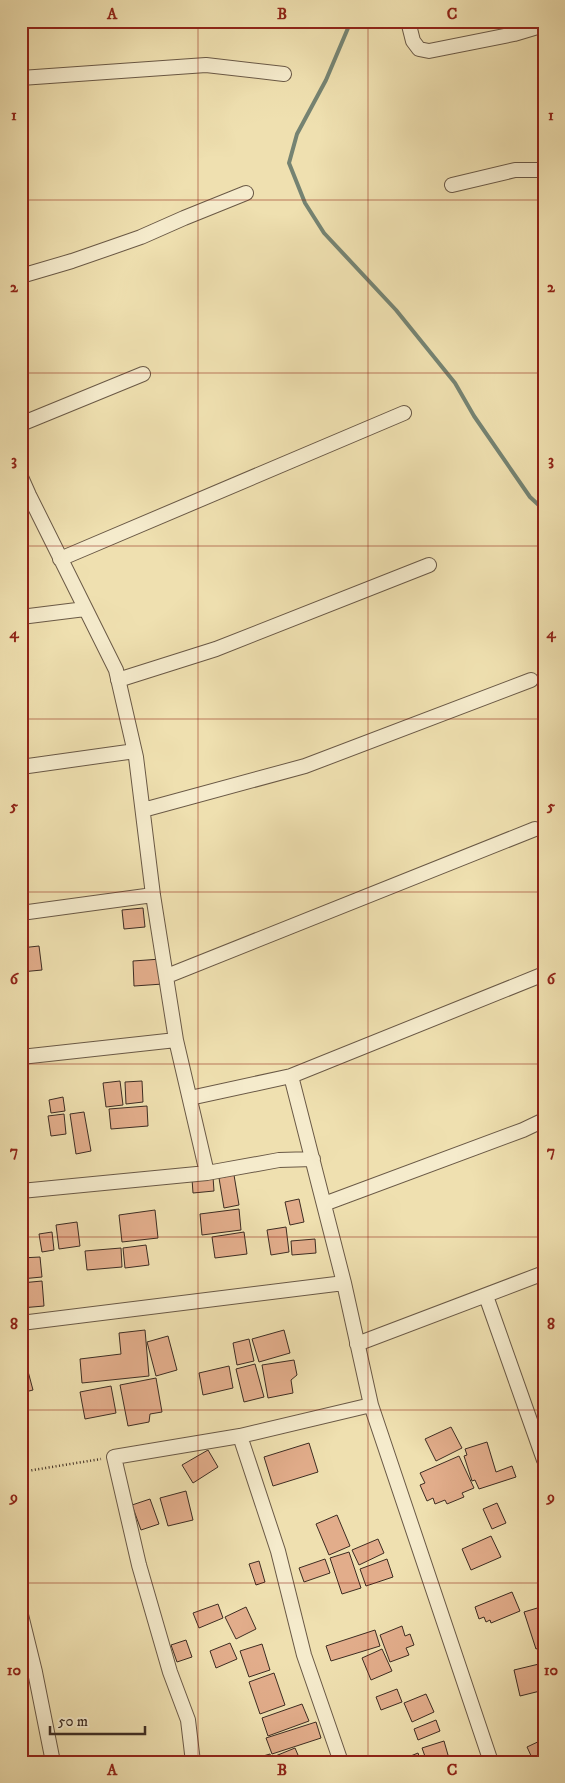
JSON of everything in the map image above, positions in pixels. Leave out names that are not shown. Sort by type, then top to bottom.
[{"type":"street","points":[[408,21],[413,42],[419,49],[429,51],[514,34],[544,25]]},
{"type":"street","points":[[21,78],[206,65],[284,74]]},
{"type":"street","points":[[452,185],[516,170],[544,170]]},
{"type":"street","points":[[21,276],[141,238],[246,193]]},
{"type":"street","points":[[21,424],[143,374]]},
{"type":"street","points":[[60,559],[404,413]]},
{"type":"street","points":[[21,478],[116,670],[136,756],[153,895],[176,1040],[207,1174]]},
{"type":"street","points":[[118,680],[216,649],[429,566]]},
{"type":"street","points":[[21,617],[85,609]]},
{"type":"street","points":[[143,810],[305,766],[530,680]]},
{"type":"street","points":[[21,767],[128,752],[133,752],[136,756]]},
{"type":"street","points":[[167,976],[535,829]]},
{"type":"street","points":[[21,913],[153,895]]},
{"type":"street","points":[[190,1098],[291,1076],[544,974]]},
{"type":"street","points":[[21,1057],[176,1040]]},
{"type":"street","points":[[291,1076],[314,1159],[371,1405],[491,1762]]},
{"type":"street","points":[[324,1204],[523,1130],[544,1120]]},
{"type":"street","points":[[21,1191],[207,1174],[279,1160],[314,1159]]},
{"type":"street","points":[[357,1344],[544,1273]]},
{"type":"street","points":[[21,1323],[344,1283]]},
{"type":"street","points":[[486,1296],[538,1427],[544,1460]]},
{"type":"street","points":[[194,1762],[188,1720],[170,1672],[139,1565],[114,1457],[240,1436],[371,1405]]},
{"type":"street","points":[[240,1436],[278,1551],[304,1655],[341,1762]]},
{"type":"street","points":[[21,1615],[35,1672],[53,1762]]},
{"type":"path","points":[[21,1472],[114,1457]]},
{"type":"building","points":[[143,908],[145,927],[124,929],[122,910]]},
{"type":"building","points":[[39,946],[42,970],[21,972],[21,948]]},
{"type":"building","points":[[161,959],[163,984],[134,986],[133,961]]},
{"type":"building","points":[[120,1081],[123,1105],[106,1107],[103,1083]]},
{"type":"building","points":[[142,1081],[143,1102],[126,1104],[125,1082]]},
{"type":"building","points":[[63,1097],[65,1111],[51,1113],[49,1100]]},
{"type":"building","points":[[147,1106],[148,1126],[111,1129],[109,1109]]},
{"type":"building","points":[[84,1112],[91,1151],[76,1154],[70,1114]]},
{"type":"building","points":[[64,1114],[66,1134],[51,1136],[48,1116]]},
{"type":"building","points":[[24,1121],[26,1136],[21,1137],[21,1122]]},
{"type":"building","points":[[234,1175],[239,1205],[224,1208],[219,1178]]},
{"type":"building","points":[[213,1177],[214,1191],[193,1193],[192,1179]]},
{"type":"building","points":[[299,1199],[304,1222],[290,1225],[285,1202]]},
{"type":"building","points":[[239,1209],[241,1230],[202,1235],[200,1214]]},
{"type":"building","points":[[155,1210],[158,1238],[122,1242],[119,1215]]},
{"type":"building","points":[[77,1222],[80,1246],[59,1249],[56,1225]]},
{"type":"building","points":[[286,1227],[289,1252],[271,1255],[267,1230]]},
{"type":"building","points":[[52,1232],[54,1250],[42,1252],[39,1234]]},
{"type":"building","points":[[244,1232],[247,1254],[215,1258],[212,1237]]},
{"type":"building","points":[[315,1239],[316,1253],[292,1255],[291,1241]]},
{"type":"building","points":[[146,1245],[149,1265],[125,1268],[123,1248]]},
{"type":"building","points":[[121,1248],[122,1267],[87,1270],[85,1251]]},
{"type":"building","points":[[40,1257],[42,1277],[21,1279],[21,1258]]},
{"type":"building","points":[[42,1281],[44,1306],[21,1308],[21,1283]]},
{"type":"building","points":[[145,1330],[149,1376],[82,1383],[80,1359],[121,1354],[119,1333]]},
{"type":"building","points":[[284,1330],[290,1353],[259,1362],[252,1339]]},
{"type":"building","points":[[168,1336],[177,1370],[156,1376],[147,1342]]},
{"type":"building","points":[[249,1339],[254,1361],[237,1365],[233,1343]]},
{"type":"building","points":[[25,1360],[33,1390],[21,1393],[21,1361]]},
{"type":"building","points":[[294,1360],[297,1375],[291,1380],[293,1393],[268,1398],[262,1365]]},
{"type":"building","points":[[255,1364],[264,1397],[244,1402],[236,1369]]},
{"type":"building","points":[[229,1366],[233,1388],[203,1395],[199,1373]]},
{"type":"building","points":[[156,1378],[162,1412],[150,1414],[149,1422],[128,1426],[120,1385]]},
{"type":"building","points":[[111,1386],[116,1413],[85,1419],[80,1392]]},
{"type":"building","points":[[451,1427],[462,1448],[436,1461],[425,1439]]},
{"type":"building","points":[[487,1442],[496,1472],[512,1466],[516,1477],[479,1489],[475,1480],[472,1481],[464,1456],[467,1455],[465,1449]]},
{"type":"building","points":[[309,1443],[318,1472],[273,1486],[264,1457]]},
{"type":"building","points":[[208,1450],[218,1467],[193,1483],[182,1465]]},
{"type":"building","points":[[459,1456],[474,1488],[462,1493],[464,1497],[447,1504],[445,1500],[435,1504],[433,1498],[427,1501],[420,1485],[425,1483],[420,1473]]},
{"type":"building","points":[[186,1491],[193,1520],[168,1526],[160,1498]]},
{"type":"building","points":[[150,1499],[159,1524],[141,1530],[132,1505]]},
{"type":"building","points":[[497,1503],[506,1523],[492,1529],[483,1509]]},
{"type":"building","points":[[337,1515],[350,1546],[329,1555],[316,1524]]},
{"type":"building","points":[[491,1536],[501,1557],[471,1570],[462,1549]]},
{"type":"building","points":[[378,1539],[384,1553],[359,1565],[352,1550]]},
{"type":"building","points":[[349,1552],[361,1588],[342,1594],[330,1558]]},
{"type":"building","points":[[325,1559],[330,1573],[304,1582],[299,1568]]},
{"type":"building","points":[[387,1559],[393,1577],[366,1586],[360,1569]]},
{"type":"building","points":[[259,1561],[265,1582],[256,1585],[249,1564]]},
{"type":"building","points":[[512,1592],[520,1611],[491,1623],[490,1620],[486,1622],[484,1617],[479,1619],[475,1607]]},
{"type":"building","points":[[218,1604],[223,1618],[199,1628],[193,1613]]},
{"type":"building","points":[[544,1606],[544,1646],[536,1649],[524,1612]]},
{"type":"building","points":[[246,1607],[256,1629],[236,1639],[225,1617]]},
{"type":"building","points":[[402,1626],[405,1636],[410,1634],[414,1645],[406,1648],[409,1655],[390,1662],[380,1635]]},
{"type":"building","points":[[375,1630],[380,1646],[331,1661],[326,1646]]},
{"type":"building","points":[[186,1640],[192,1657],[177,1662],[171,1645]]},
{"type":"building","points":[[230,1643],[237,1659],[216,1668],[210,1651]]},
{"type":"building","points":[[262,1644],[270,1670],[249,1677],[240,1651]]},
{"type":"building","points":[[382,1649],[392,1671],[371,1680],[362,1658]]},
{"type":"building","points":[[539,1664],[544,1690],[520,1696],[514,1670]]},
{"type":"building","points":[[274,1673],[285,1705],[260,1714],[249,1682]]},
{"type":"building","points":[[397,1689],[402,1702],[381,1710],[376,1697]]},
{"type":"building","points":[[426,1694],[434,1712],[412,1722],[404,1703]]},
{"type":"building","points":[[302,1704],[309,1721],[268,1736],[262,1718]]},
{"type":"building","points":[[436,1720],[440,1731],[418,1740],[414,1729]]},
{"type":"building","points":[[316,1722],[321,1738],[272,1754],[266,1738]]},
{"type":"building","points":[[544,1739],[544,1755],[533,1760],[527,1747]]},
{"type":"building","points":[[444,1741],[450,1762],[427,1762],[422,1748]]},
{"type":"building","points":[[295,1748],[301,1762],[275,1762],[273,1757]]},
{"type":"building","points":[[418,1753],[421,1762],[396,1762]]},
{"type":"building","points":[[270,1754],[272,1762],[246,1762],[246,1761]]},
{"type":"waterway","points":[[351,21],[326,80],[297,134],[289,163],[305,203],[324,233],[396,310],[455,383],[474,416],[530,497],[544,510]]}]
